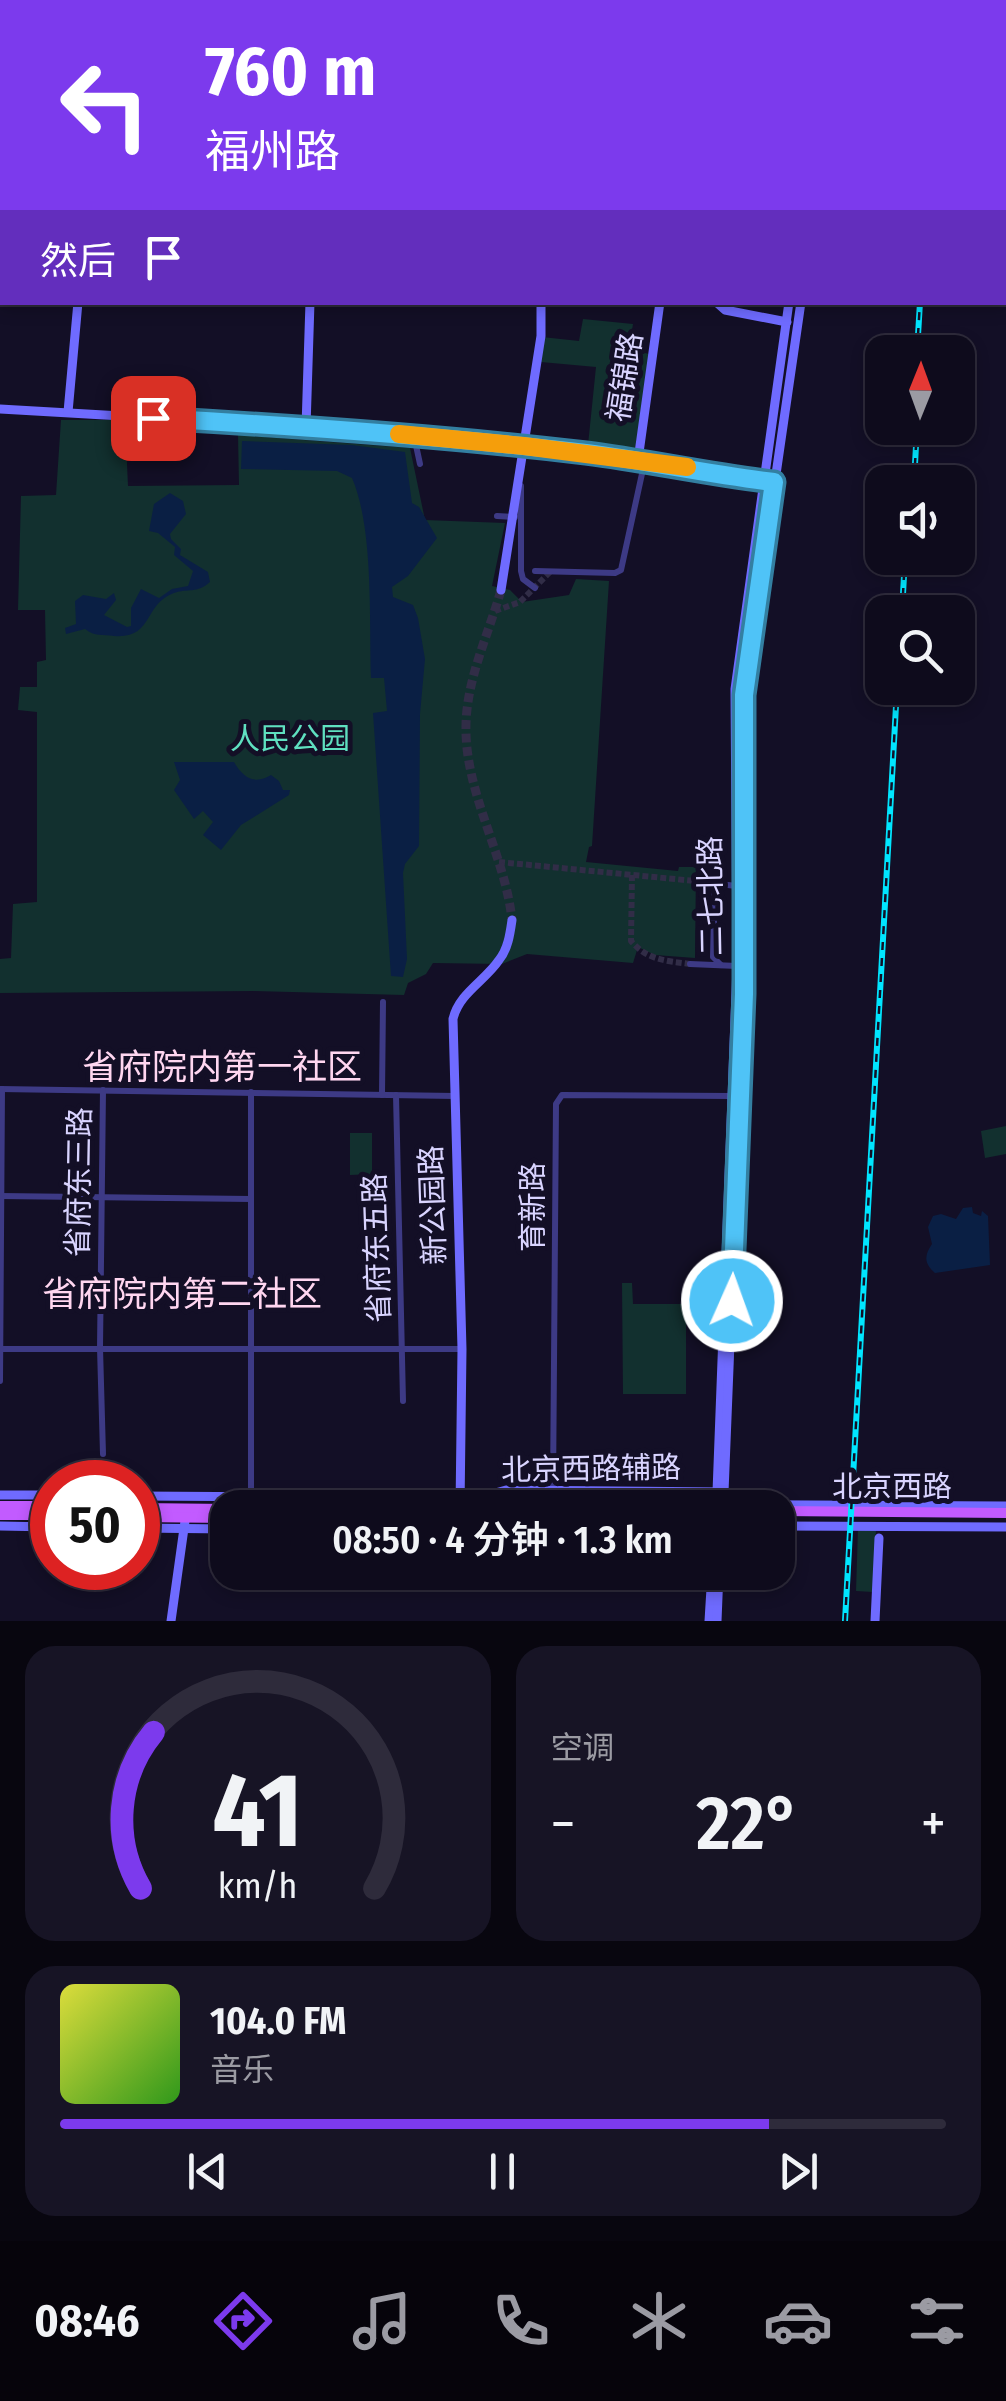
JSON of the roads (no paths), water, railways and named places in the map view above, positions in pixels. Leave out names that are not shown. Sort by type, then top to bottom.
[{"type":"main road","points":[[68,412],[78,305]]},
{"type":"main road","points":[[306,427],[310,305]]},
{"type":"main road","points":[[502,590],[540,336],[541,305]]},
{"type":"main road","name":"福锦路","points":[[642,460],[660,305]]},
{"type":"main road","points":[[719,305],[725,310],[787,322]]},
{"type":"main road","name":"二七北路","points":[[720,1490],[737,966],[735,689],[789,305]]},
{"type":"main road","name":"二七北路","points":[[720,1490],[744,994],[744,695],[801,305]]},
{"type":"main road","points":[[0,408],[306,427],[524,446],[774,482]]},
{"type":"main road","name":"新公园路","points":[[460,1490],[462,1349],[454,1010],[500,960],[512,920]]},
{"type":"main road","points":[[0,1495],[30,1495]]},
{"type":"main road","name":"北京西路辅路","points":[[160,1496],[210,1496]]},
{"type":"main road","points":[[171,1621],[186,1496]]},
{"type":"main road","points":[[0,1506],[30,1506]]},
{"type":"main road","name":"北京西路辅路","points":[[795,1510],[1006,1513]]},
{"type":"main road","points":[[160,1513],[210,1524]]},
{"type":"main road","points":[[160,1523],[210,1513]]},
{"type":"main road","name":"北京西路","points":[[795,1515],[1006,1513]]},
{"type":"main road","points":[[0,1514],[30,1515]]},
{"type":"main road","points":[[160,1517],[210,1518]]},
{"type":"main road","points":[[0,1526],[30,1527]]},
{"type":"main road","points":[[795,1526],[1006,1527]]},
{"type":"main road","points":[[875,1621],[879,1538]]},
{"type":"main road","points":[[713,1621],[715,1590]]},
{"type":"street","points":[[414,436],[420,464]]},
{"type":"street","name":"福锦路","points":[[534,571],[621,570],[642,460]]},
{"type":"street","points":[[521,470],[521,571],[523,579],[535,588]]},
{"type":"street","points":[[497,516],[515,517]]},
{"type":"street","points":[[696,881],[736,886]]},
{"type":"street","points":[[715,883],[713,957],[721,965]]},
{"type":"street","points":[[690,964],[737,966]]},
{"type":"street","points":[[382,1002],[382,1094]]},
{"type":"street","points":[[0,1381],[1,1089],[455,1096]]},
{"type":"street","name":"省府东三路","points":[[103,1090],[103,1454]]},
{"type":"street","points":[[251,1092],[251,1490]]},
{"type":"street","name":"省府东五路","points":[[396,1095],[404,1401]]},
{"type":"street","name":"育新路","points":[[553,1490],[556,1104],[562,1096],[732,1096]]},
{"type":"street","points":[[0,1196],[251,1199]]},
{"type":"street","points":[[0,1348],[462,1349]]},
{"type":"water","points":[[242,441],[352,445],[405,452],[412,503],[419,507],[437,538],[408,576],[392,587],[393,597],[413,605],[425,659],[420,714],[419,846],[403,873],[407,959],[403,977],[391,976],[373,713],[387,711],[384,678],[371,678],[369,576],[359,499],[352,478],[337,471],[241,469]]},
{"type":"water","points":[[170,493],[183,501],[186,514],[170,534],[171,539],[181,549],[180,555],[208,572],[210,582],[164,598],[136,632],[114,636],[85,629],[66,634],[65,628],[76,624],[75,601],[83,595],[106,599],[114,593],[116,600],[104,615],[127,627],[131,626],[131,608],[141,589],[159,598],[172,589],[188,586],[193,571],[174,555],[175,547],[158,533],[149,531],[154,504]]},
{"type":"water","points":[[174,762],[234,762],[250,778],[271,775],[283,790],[290,790],[289,795],[241,825],[221,850],[203,835],[213,822],[203,811],[194,819],[174,790],[180,780]]},
{"type":"water","points":[[972,1207],[973,1213],[981,1216],[982,1211],[988,1216],[990,1265],[935,1273],[926,1259],[932,1244],[928,1227],[933,1216],[941,1214],[956,1219],[963,1208]]},
{"type":"tunnel","points":[[495,611],[520,602],[551,571]]},
{"type":"tunnel","points":[[501,590],[474,673],[466,724],[471,774],[502,871],[512,920]]},
{"type":"tunnel","points":[[499,862],[695,881]]},
{"type":"tunnel","points":[[632,875],[631,941],[650,956],[690,964]]},
{"type":"railway","points":[[918,335],[920,305]]},
{"type":"railway","points":[[915,465],[916,445]]},
{"type":"railway","points":[[903,595],[904,575]]},
{"type":"railway","points":[[845,1621],[896,705]]},
{"type":"district","name":"省府院内第一社区","points":[[222,1067]]},
{"type":"district","name":"省府院内第二社区","points":[[182,1294]]},
{"type":"park label","name":"人民公园","points":[[290,739]]}]
